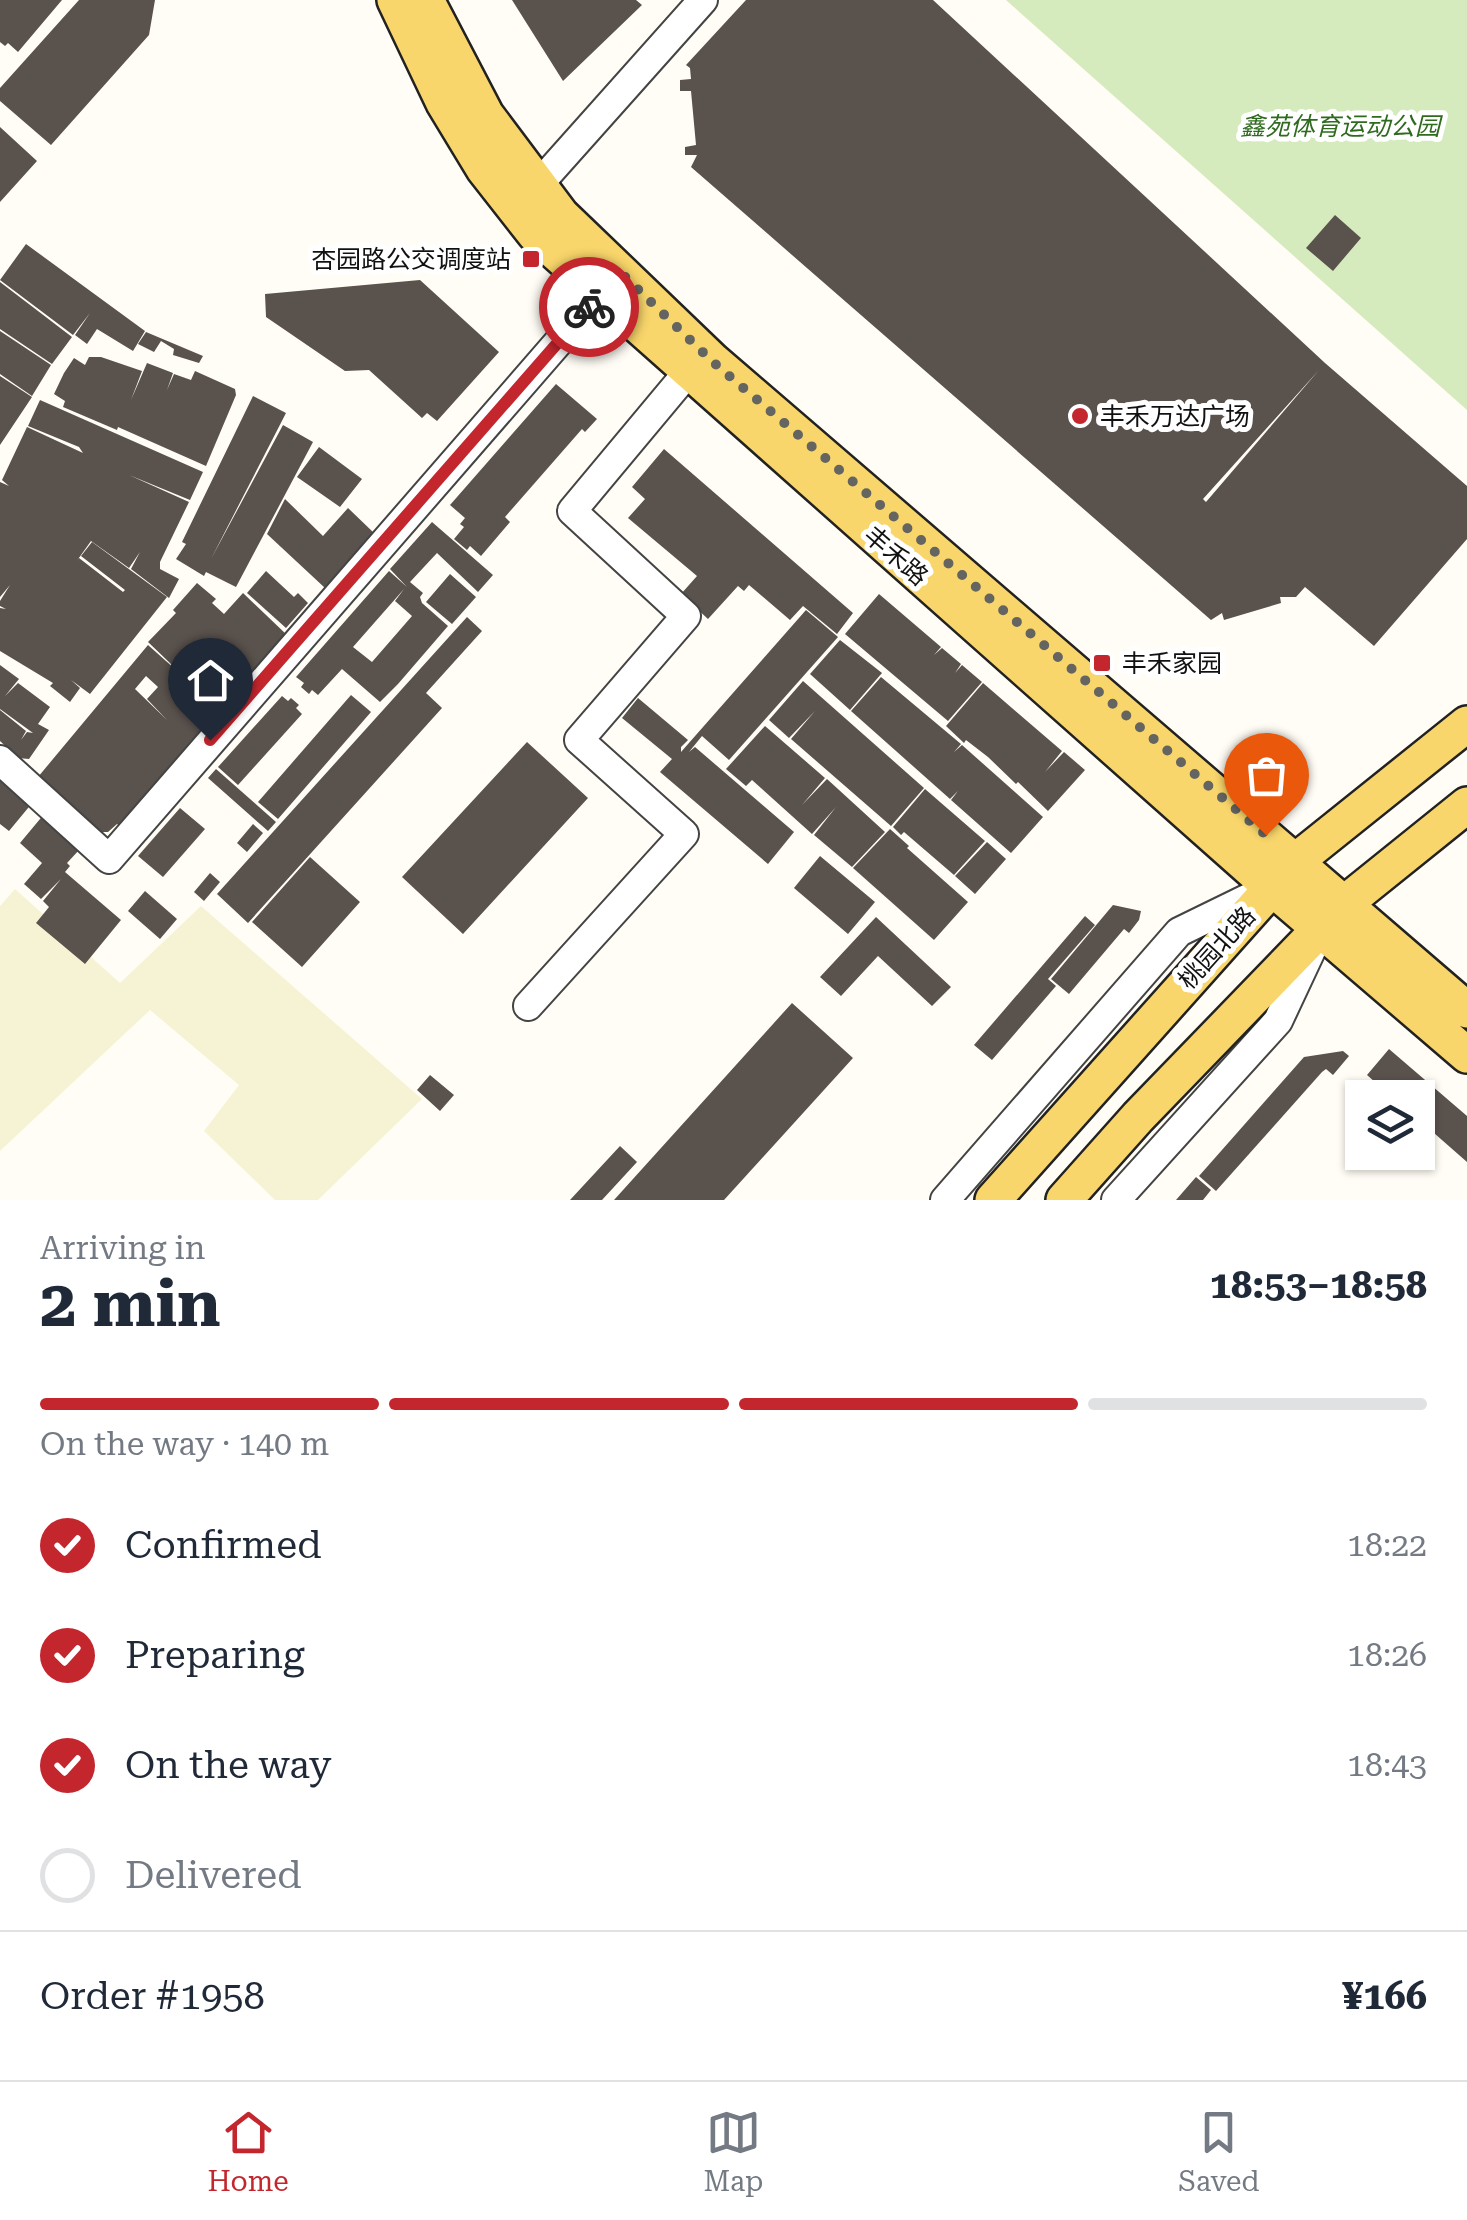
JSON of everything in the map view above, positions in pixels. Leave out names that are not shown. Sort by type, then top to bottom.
[{"type":"main road","name":"丰禾路","points":[[395,0],[444,103],[484,170],[535,234],[610,284],[713,362],[1296,861],[1332,916],[1467,1055]]},
{"type":"main road","name":"丰禾路","points":[[426,0],[486,115],[610,284],[688,372],[1271,887],[1332,916],[1467,1010]]},
{"type":"main road","name":"桃园北路","points":[[993,1200],[1296,861],[1467,724]]},
{"type":"main road","points":[[1064,1200],[1138,1117],[1332,916],[1467,805]]},
{"type":"street","points":[[538,186],[703,0]]},
{"type":"street","points":[[0,760],[108,859],[610,284]]},
{"type":"street","points":[[528,1006],[684,834],[579,740],[686,616],[572,511],[688,372]]},
{"type":"street","points":[[945,1200],[1180,932],[1271,887]]},
{"type":"street","points":[[1116,1200],[1278,1021],[1332,916]]},
{"type":"shaded area","points":[[15,889],[120,983],[201,906],[422,1099],[318,1200],[275,1200],[204,1131],[239,1085],[150,1010],[0,1151],[0,906]]},
{"type":"green space","name":"鑫苑体育运动公园","points":[[1006,0],[1467,0],[1467,410]]},
{"type":"building","points":[[0,0],[62,0],[18,52],[8,43],[5,46],[0,42]]},
{"type":"building","points":[[79,0],[155,0],[149,35],[51,145],[0,101],[0,88]]},
{"type":"building","points":[[512,0],[636,0],[642,5],[563,81]]},
{"type":"building","points":[[746,0],[933,0],[1325,363],[1467,486],[1467,539],[1374,646],[1305,587],[1296,597],[1280,597],[1281,603],[1224,620],[1222,613],[1211,620],[691,167],[697,155],[685,155],[685,147],[696,145],[691,91],[680,91],[680,80],[691,79],[686,65]],"holes":[[[1319,370],[1206,502],[1203,499]]]},
{"type":"building","points":[[0,127],[37,161],[0,202]]},
{"type":"building","points":[[1335,215],[1361,238],[1333,271],[1306,248]]},
{"type":"building","points":[[26,244],[145,331],[133,351],[97,329],[87,344],[75,335],[90,313],[73,335],[0,280]]},
{"type":"building","points":[[420,280],[499,352],[437,421],[427,413],[422,418],[369,370],[345,371],[266,317],[265,294]]},
{"type":"building","points":[[0,282],[72,337],[52,364],[0,329]]},
{"type":"building","points":[[0,331],[51,365],[32,396],[0,374]]},
{"type":"building","points":[[146,332],[203,356],[199,363],[173,355],[174,349],[161,341],[154,352],[138,344]]},
{"type":"building","points":[[89,357],[101,357],[142,371],[131,400],[147,363],[173,373],[167,390],[174,374],[191,380],[195,371],[235,389],[236,395],[206,466],[63,407],[65,401],[54,394],[64,373],[74,358],[85,365]]},
{"type":"building","points":[[0,376],[32,397],[0,445]]},
{"type":"building","points":[[556,384],[597,419],[585,432],[582,429],[505,517],[510,522],[481,556],[470,546],[467,550],[454,539],[464,527],[460,524],[465,518],[450,505]]},
{"type":"building","points":[[253,396],[286,413],[211,559],[283,425],[313,442],[236,587],[206,572],[204,576],[176,559]]},
{"type":"building","points":[[40,400],[203,472],[190,500],[129,475],[189,502],[160,562],[160,569],[179,579],[169,598],[131,569],[140,552],[129,568],[91,541],[76,562],[79,558],[125,590],[81,556],[92,542],[167,597],[90,694],[71,680],[80,688],[70,702],[50,686],[53,683],[0,651],[0,608],[6,609],[0,601],[10,585],[0,597],[0,482],[9,486],[2,480],[27,427],[83,453],[79,447],[28,426]]},
{"type":"building","points":[[319,447],[362,479],[340,507],[297,477]]},
{"type":"building","points":[[664,449],[853,613],[837,634],[803,606],[790,620],[749,585],[744,591],[738,586],[708,619],[681,594],[697,576],[628,518],[645,499],[632,487]]},
{"type":"building","points":[[285,499],[323,536],[348,508],[374,533],[325,588],[267,534]]},
{"type":"building","points":[[432,522],[493,575],[478,592],[437,553],[410,582],[423,593],[422,603],[448,626],[398,684],[380,702],[342,669],[318,695],[312,690],[309,694],[296,677],[389,571],[407,587],[390,569]],"holes":[[[404,589],[395,601],[412,616],[372,662],[353,647]]]},
{"type":"building","points":[[266,571],[294,597],[298,593],[308,603],[286,628],[247,593]]},
{"type":"building","points":[[450,574],[476,597],[452,624],[426,602]]},
{"type":"building","points":[[197,583],[216,599],[212,603],[224,614],[243,593],[288,636],[154,784],[122,828],[117,824],[108,832],[100,832],[38,777],[148,645],[194,686],[148,642],[176,613],[173,610]],"holes":[[[146,676],[158,687],[147,699],[167,720],[135,689]]]},
{"type":"building","points":[[879,594],[941,647],[934,655],[942,648],[961,664],[955,673],[962,665],[982,682],[948,721],[845,634]]},
{"type":"building","points":[[806,610],[838,637],[729,760],[702,736],[689,752],[695,747],[794,832],[768,864],[660,772],[672,759],[622,718],[638,698],[688,740],[681,752]]},
{"type":"building","points":[[467,617],[482,631],[426,693],[442,708],[248,923],[217,894]]},
{"type":"building","points":[[840,640],[882,673],[850,710],[810,674]]},
{"type":"building","points":[[0,665],[19,679],[5,696],[18,683],[50,707],[38,724],[49,730],[29,759],[18,758],[0,741],[0,710],[26,731],[21,740],[27,732],[33,733],[0,709]]},
{"type":"building","points":[[881,677],[961,744],[954,752],[962,745],[1043,817],[1011,853],[951,800],[958,791],[950,799],[851,711]]},
{"type":"building","points":[[803,681],[924,788],[891,826],[791,739],[815,711],[789,738],[769,720]]},
{"type":"building","points":[[983,683],[1062,751],[1045,772],[1064,752],[1085,770],[1048,811],[988,757],[946,726]]},
{"type":"building","points":[[351,695],[371,712],[278,819],[258,802]]},
{"type":"building","points":[[282,696],[299,705],[296,708],[302,714],[238,785],[218,767]]},
{"type":"building","points":[[765,726],[825,778],[802,805],[827,779],[885,832],[852,867],[814,835],[836,807],[812,834],[752,780],[746,786],[726,769]]},
{"type":"building","points":[[527,742],[588,798],[463,934],[402,877]]},
{"type":"building","points":[[216,769],[276,822],[268,831],[208,778]]},
{"type":"building","points":[[0,772],[33,802],[9,831],[0,824]]},
{"type":"building","points":[[925,789],[985,841],[954,875],[893,827]]},
{"type":"building","points":[[180,808],[205,829],[163,877],[138,856]]},
{"type":"building","points":[[45,813],[80,849],[67,863],[70,866],[65,872],[121,920],[85,964],[36,923],[49,907],[43,901],[61,879],[41,899],[24,884],[42,863],[20,843]]},
{"type":"building","points":[[253,824],[263,833],[247,852],[237,843]]},
{"type":"building","points":[[890,829],[968,902],[934,940],[853,868]]},
{"type":"building","points":[[987,842],[1006,859],[975,894],[955,876]]},
{"type":"building","points":[[820,856],[875,902],[848,934],[794,888]]},
{"type":"building","points":[[310,857],[360,902],[302,967],[252,922]]},
{"type":"building","points":[[210,873],[220,882],[204,901],[194,892]]},
{"type":"building","points":[[145,891],[177,919],[160,939],[128,911]]},
{"type":"building","points":[[1113,905],[1141,911],[1139,920],[1129,933],[1124,929],[1069,994],[1051,979]]},
{"type":"building","points":[[1085,916],[1095,925],[1048,979],[1056,986],[992,1060],[974,1045]]},
{"type":"building","points":[[876,917],[951,987],[932,1006],[878,956],[841,996],[820,977]]},
{"type":"building","points":[[792,1003],[853,1058],[724,1200],[614,1200]]},
{"type":"building","points":[[1389,1049],[1425,1080],[1373,1080],[1367,1075]]},
{"type":"building","points":[[1343,1051],[1349,1056],[1333,1075],[1326,1069],[1322,1072],[1216,1191],[1199,1176],[1304,1057]]},
{"type":"building","points":[[430,1075],[454,1095],[440,1111],[417,1090]]},
{"type":"building","points":[[1435,1089],[1467,1116],[1467,1162],[1435,1134]]},
{"type":"building","points":[[620,1146],[637,1162],[602,1200],[570,1200]]},
{"type":"building","points":[[1196,1177],[1211,1190],[1203,1200],[1176,1200]]},
{"type":"way so far","points":[[589,307],[620,272],[713,362],[1266,835]]},
{"type":"place","name":"杏园路公交调度站","points":[[531,259]]},
{"type":"place","name":"丰禾万达广场","points":[[1080,416]]},
{"type":"place","name":"丰禾家园","points":[[1102,663]]},
{"type":"route","points":[[210,740],[589,307]]}]
